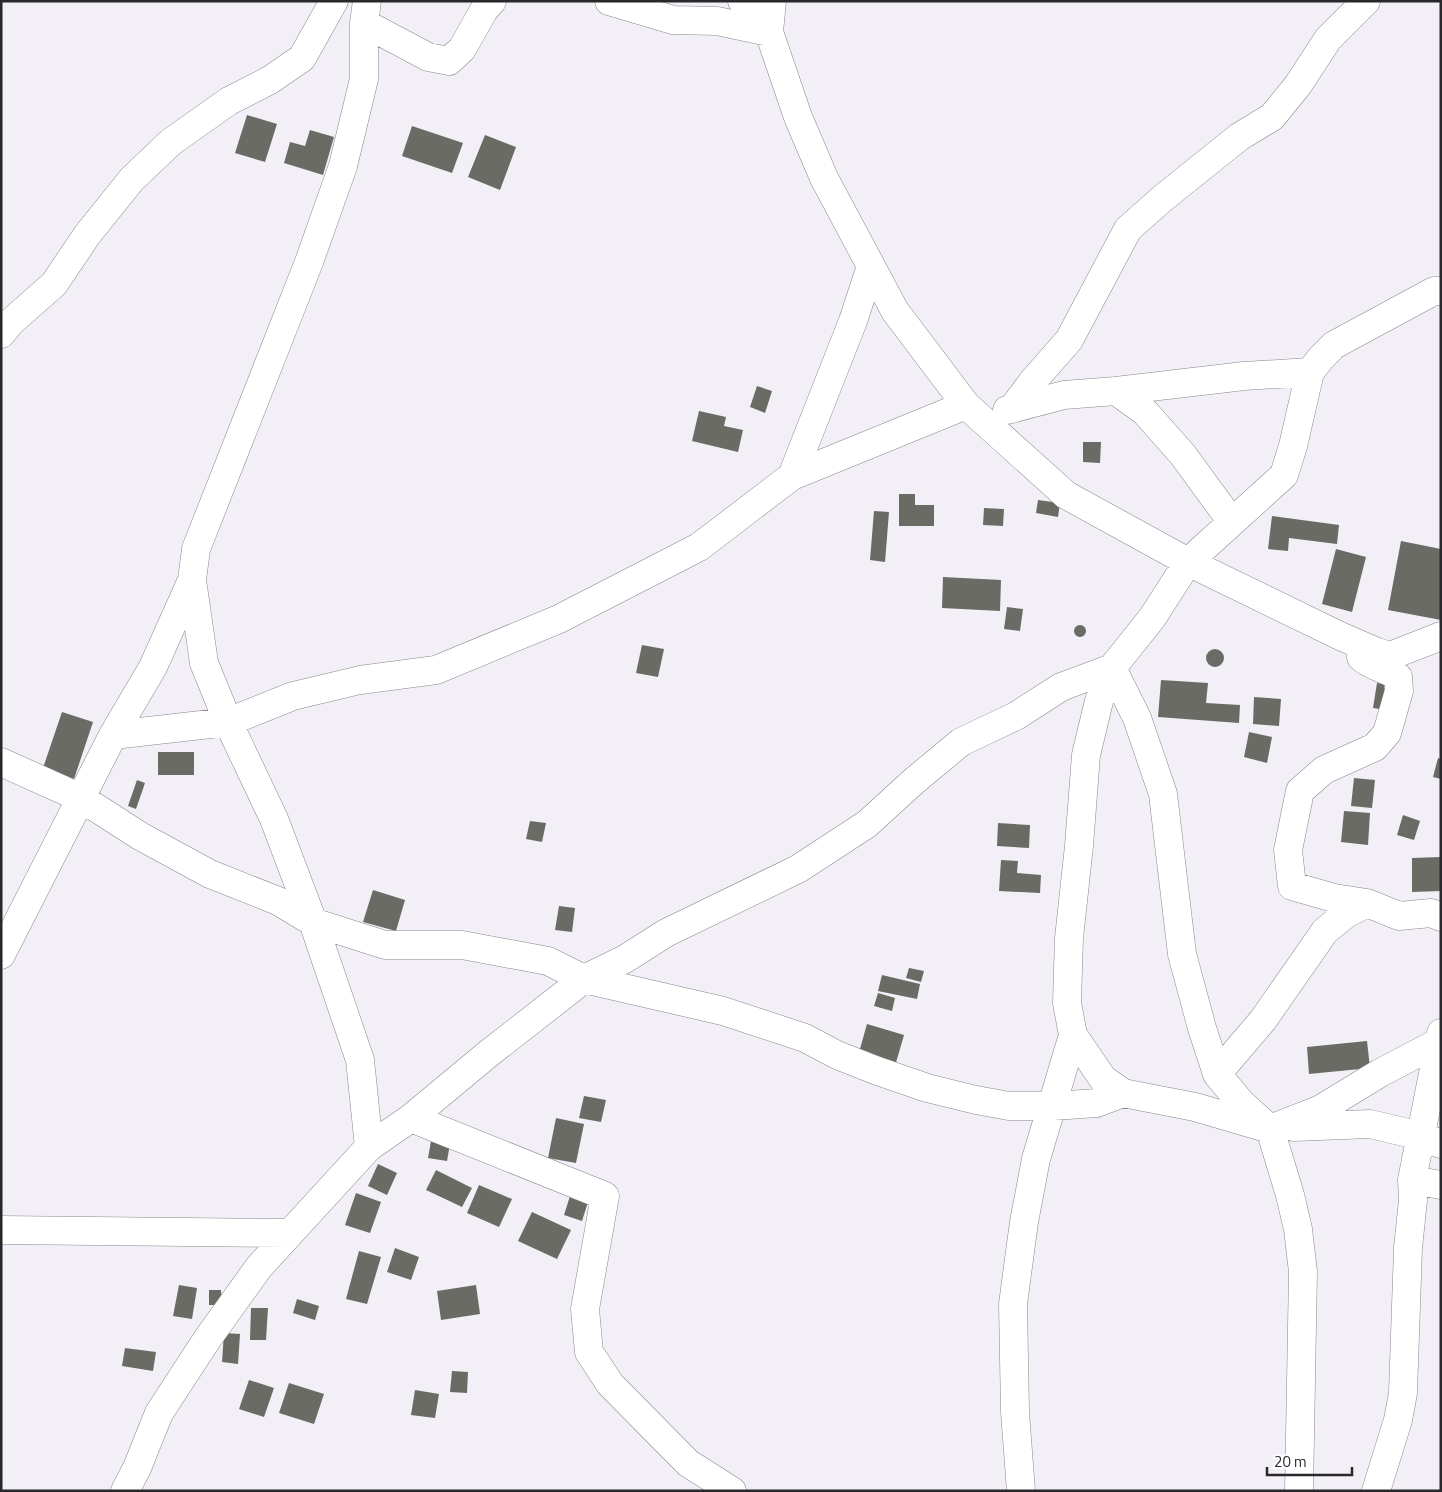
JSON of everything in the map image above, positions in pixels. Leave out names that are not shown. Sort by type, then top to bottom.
[{"type":"street","points":[[1,334],[10,322],[54,284],[87,235],[132,179],[171,142],[229,101],[270,80],[302,58],[334,1]]},
{"type":"street","points":[[366,12],[428,57],[449,61],[462,49],[484,10],[492,1]]},
{"type":"street","points":[[609,1],[673,20],[717,21],[769,32]]},
{"type":"street","points":[[742,1],[769,32],[798,116],[824,178],[895,311],[972,410],[1066,495],[1188,562],[1338,635],[1390,656],[1441,636]]},
{"type":"street","points":[[769,32],[772,1]]},
{"type":"street","points":[[1012,409],[1033,381],[1069,340],[1128,229],[1232,142],[1272,117],[1298,85],[1328,39],[1366,1]]},
{"type":"street","points":[[366,12],[364,79],[343,166],[306,271],[196,549],[192,580],[204,663],[228,722],[274,819],[313,922],[360,1060],[368,1147]]},
{"type":"street","points":[[792,476],[853,321],[871,266]]},
{"type":"street","points":[[1431,1140],[1370,1124],[1270,1129],[1195,1107],[1123,1093],[1102,1079],[1074,1036],[1067,1003],[1069,938],[1086,755],[1099,701],[1112,668],[1152,618],[1188,562],[1284,475],[1296,437],[1310,372],[1334,345],[1434,291],[1441,291]]},
{"type":"street","points":[[113,735],[228,722],[293,696],[360,680],[436,670],[559,619],[699,548],[792,476],[972,410],[1012,409],[1064,395],[1244,376],[1310,372]]},
{"type":"street","points":[[1116,391],[1145,412],[1164,433],[1183,455],[1232,522]]},
{"type":"street","points":[[1,955],[113,735],[153,667],[192,580]]},
{"type":"street","points":[[1338,635],[1366,662],[1390,671],[1398,677],[1399,691],[1387,733],[1375,747],[1324,770],[1300,791],[1288,850],[1292,886],[1334,898],[1367,903],[1399,916],[1431,913],[1441,917]]},
{"type":"street","points":[[125,1491],[137,1468],[159,1413],[208,1338],[259,1267],[368,1147],[411,1118],[488,1054],[584,979],[625,959],[666,933],[798,869],[867,824],[914,781],[961,742],[1016,716],[1061,687],[1112,668]]},
{"type":"street","points":[[1112,668],[1137,718],[1163,794],[1182,954],[1202,1028],[1217,1074],[1241,1103],[1270,1129],[1298,1229],[1303,1272],[1299,1491]]},
{"type":"street","points":[[1,762],[81,798],[140,836],[210,874],[278,901],[313,922],[385,945],[462,945],[548,961],[584,979],[722,1011],[805,1038],[837,1056],[927,1088],[1010,1106],[1097,1103],[1123,1093]]},
{"type":"street","points":[[1217,1074],[1263,1020],[1325,930],[1346,914],[1367,903]]},
{"type":"street","points":[[1021,1491],[1016,1412],[1013,1304],[1024,1222],[1036,1160],[1074,1036]]},
{"type":"street","points":[[1270,1129],[1320,1109],[1440,1039]]},
{"type":"street","points":[[1376,1491],[1398,1420],[1403,1393],[1408,1248],[1413,1200],[1412,1180],[1431,1140],[1440,1039]]},
{"type":"street","points":[[411,1118],[605,1196],[585,1309],[590,1352],[610,1384],[688,1463],[732,1491]]},
{"type":"street","points":[[1412,1180],[1441,1185]]},
{"type":"street","points":[[1,1230],[290,1233]]},
{"type":"building","points":[[247,115],[277,124],[265,162],[235,153]]},
{"type":"building","points":[[412,126],[463,143],[452,173],[402,156]]},
{"type":"building","points":[[310,130],[334,137],[323,175],[284,163],[290,142],[305,146]]},
{"type":"building","points":[[485,135],[516,147],[500,190],[468,177]]},
{"type":"building","points":[[757,386],[772,391],[765,413],[750,407]]},
{"type":"building","points":[[699,411],[726,417],[724,426],[743,430],[738,452],[692,441]]},
{"type":"building","points":[[1083,442],[1101,442],[1100,463],[1083,462]]},
{"type":"building","points":[[899,494],[915,494],[915,505],[934,505],[934,526],[899,526]]},
{"type":"building","points":[[1038,500],[1060,503],[1058,517],[1036,513]]},
{"type":"building","points":[[984,508],[1004,509],[1003,526],[983,525]]},
{"type":"building","points":[[874,511],[889,512],[885,562],[870,560]]},
{"type":"building","points":[[1272,516],[1339,525],[1337,544],[1289,538],[1288,551],[1268,549]]},
{"type":"building","points":[[1401,541],[1441,549],[1441,620],[1388,610]]},
{"type":"building","points":[[1336,549],[1366,557],[1352,612],[1322,604]]},
{"type":"building","points":[[943,577],[1001,580],[1000,611],[942,608]]},
{"type":"building","points":[[1007,607],[1023,609],[1020,631],[1004,629]]},
{"type":"building","points":[[1078,625],[1082,625],[1086,631],[1082,637],[1078,637],[1074,633],[1074,629]]},
{"type":"building","points":[[642,645],[664,649],[658,677],[636,673]]},
{"type":"building","points":[[1215,649],[1221,652],[1224,658],[1221,664],[1215,667],[1209,664],[1206,658],[1209,652]]},
{"type":"building","points":[[1161,680],[1208,683],[1206,703],[1240,705],[1239,723],[1158,717]]},
{"type":"building","points":[[1377,683],[1391,685],[1387,710],[1373,708]]},
{"type":"building","points":[[1254,697],[1281,699],[1279,726],[1253,724]]},
{"type":"building","points":[[62,712],[93,722],[74,779],[43,768]]},
{"type":"building","points":[[1249,732],[1272,737],[1267,763],[1244,757]]},
{"type":"building","points":[[158,752],[194,752],[194,775],[158,775]]},
{"type":"building","points":[[1438,758],[1441,759],[1441,779],[1433,777]]},
{"type":"building","points":[[1354,778],[1375,780],[1372,808],[1351,806]]},
{"type":"building","points":[[137,780],[145,783],[136,809],[128,806]]},
{"type":"building","points":[[1344,811],[1370,813],[1368,845],[1341,842]]},
{"type":"building","points":[[1403,815],[1420,821],[1414,840],[1397,835]]},
{"type":"building","points":[[530,821],[546,823],[542,842],[526,839]]},
{"type":"building","points":[[998,823],[1030,825],[1029,848],[997,846]]},
{"type":"building","points":[[1441,857],[1441,891],[1412,892],[1412,858]]},
{"type":"building","points":[[1001,860],[1018,861],[1017,873],[1041,875],[1040,893],[999,891]]},
{"type":"building","points":[[373,890],[405,900],[396,931],[363,922]]},
{"type":"building","points":[[559,906],[575,908],[572,932],[555,930]]},
{"type":"building","points":[[909,968],[924,971],[921,982],[906,978]]},
{"type":"building","points":[[882,975],[920,984],[917,999],[878,991]]},
{"type":"building","points":[[878,993],[895,998],[892,1011],[874,1006]]},
{"type":"building","points":[[867,1024],[904,1035],[895,1066],[858,1056]]},
{"type":"building","points":[[1367,1041],[1370,1068],[1309,1074],[1307,1047]]},
{"type":"building","points":[[584,1096],[606,1100],[601,1122],[579,1118]]},
{"type":"building","points":[[556,1118],[584,1124],[576,1163],[548,1158]]},
{"type":"building","points":[[431,1141],[450,1144],[447,1161],[428,1158]]},
{"type":"building","points":[[378,1164],[397,1173],[387,1195],[368,1186]]},
{"type":"building","points":[[436,1170],[472,1188],[462,1207],[426,1190]]},
{"type":"building","points":[[479,1185],[512,1199],[499,1227],[467,1213]]},
{"type":"building","points":[[356,1193],[381,1202],[370,1233],[345,1225]]},
{"type":"building","points":[[570,1196],[588,1202],[582,1221],[564,1215]]},
{"type":"building","points":[[532,1212],[571,1230],[557,1259],[518,1241]]},
{"type":"building","points":[[395,1248],[419,1257],[411,1280],[387,1272]]},
{"type":"building","points":[[359,1251],[381,1257],[367,1304],[346,1299]]},
{"type":"building","points":[[179,1285],[197,1288],[192,1319],[173,1316]]},
{"type":"building","points":[[476,1285],[480,1314],[441,1320],[437,1291]]},
{"type":"building","points":[[209,1290],[221,1290],[222,1305],[209,1305]]},
{"type":"building","points":[[297,1299],[319,1306],[315,1320],[293,1313]]},
{"type":"building","points":[[251,1308],[268,1308],[266,1340],[250,1340]]},
{"type":"building","points":[[224,1333],[240,1334],[238,1364],[222,1362]]},
{"type":"building","points":[[125,1348],[156,1352],[153,1371],[122,1366]]},
{"type":"building","points":[[452,1371],[468,1372],[467,1393],[450,1392]]},
{"type":"building","points":[[249,1380],[274,1388],[264,1417],[239,1409]]},
{"type":"building","points":[[289,1383],[324,1394],[314,1424],[279,1413]]},
{"type":"building","points":[[415,1390],[439,1394],[435,1418],[411,1415]]}]
